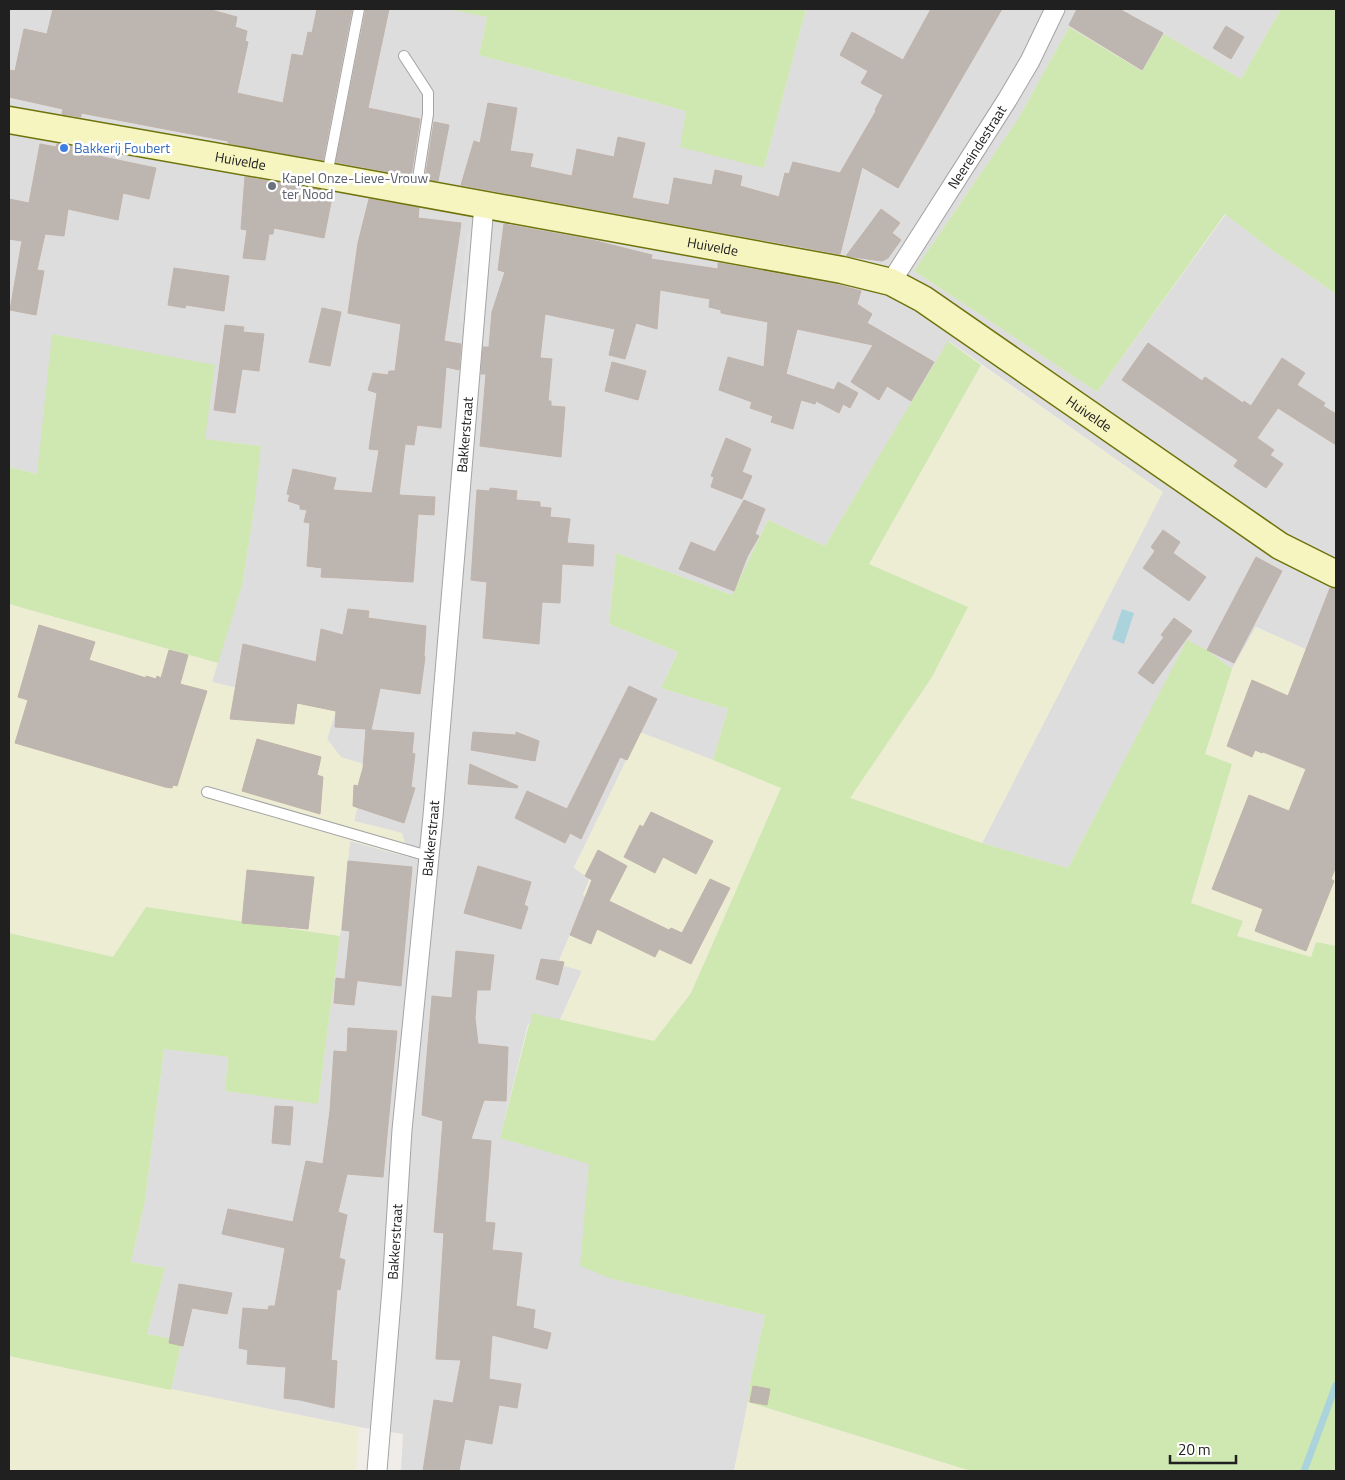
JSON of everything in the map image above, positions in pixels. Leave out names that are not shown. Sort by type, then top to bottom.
[{"type":"street","name":"Neereindestraat","points":[[891,282],[1030,61],[1055,9]]},
{"type":"street","name":"Huivelde","points":[[9,120],[842,270],[891,282],[923,298],[1280,546],[1336,574]]},
{"type":"street","name":"Bakkerstraat","points":[[377,1471],[392,1289],[402,1130],[428,856],[484,205]]},
{"type":"lane","points":[[327,176],[360,9]]},
{"type":"lane","points":[[404,56],[428,93],[428,114],[416,192]]},
{"type":"lane","points":[[207,792],[428,856]]},
{"type":"shaded area","points":[[9,9],[458,10],[487,17],[479,55],[686,111],[764,168],[806,9],[1281,9],[1241,79],[1164,34],[1143,71],[1069,27],[1018,119],[914,271],[1097,392],[1226,214],[1272,250],[1336,294],[1336,663],[1256,627],[1232,669],[1207,650],[1187,641],[1068,868],[982,843],[1162,492],[949,341],[825,546],[768,520],[732,595],[616,553],[609,624],[678,652],[661,688],[728,709],[713,760],[640,733],[574,867],[590,878],[583,894],[586,896],[558,963],[582,971],[560,1020],[531,1014],[531,1024],[528,1024],[500,1138],[589,1163],[612,1279],[765,1315],[734,1471],[401,1471],[403,1434],[171,1390],[182,1341],[147,1334],[165,1268],[131,1262],[145,1201],[164,1049],[228,1057],[225,1091],[318,1103],[340,936],[350,841],[409,857],[402,833],[354,821],[362,789],[327,739],[336,711],[211,682],[242,586],[253,517],[260,446],[205,439],[37,474],[9,467]]},
{"type":"shaded area","points":[[154,154],[243,170],[238,176],[158,161]]},
{"type":"shaded area","points":[[467,232],[473,233],[469,272],[463,271]]},
{"type":"shaded area","points":[[462,283],[468,284],[464,322],[459,322]]},
{"type":"green space","points":[[447,9],[806,9],[764,168],[680,147],[686,111],[479,55],[487,17]]},
{"type":"green space","points":[[1281,9],[1336,9],[1336,294],[1272,250],[1225,214],[1097,392],[914,271],[1018,119],[1069,27],[1142,71],[1164,34],[1241,79]]},
{"type":"green space","points":[[52,334],[215,365],[205,439],[261,446],[253,517],[242,586],[218,663],[9,604],[9,467],[37,474]]},
{"type":"green space","points":[[948,341],[981,365],[869,564],[968,607],[932,677],[850,798],[982,843],[1068,868],[1187,640],[1207,650],[1232,669],[1205,754],[1232,764],[1191,903],[1243,921],[1237,936],[1311,957],[1316,942],[1336,946],[1336,1471],[971,1471],[748,1402],[751,1378],[765,1315],[612,1279],[580,1266],[589,1164],[500,1138],[529,1024],[531,1024],[531,1013],[654,1041],[691,993],[781,788],[713,760],[728,709],[661,688],[678,652],[609,624],[616,553],[732,595],[768,520],[825,546]]},
{"type":"green space","points":[[981,365],[1163,492],[982,843],[849,798],[932,677],[968,607],[869,564]]},
{"type":"green space","points":[[9,604],[218,663],[212,682],[336,711],[327,739],[341,757],[364,764],[362,789],[354,821],[402,833],[409,857],[350,841],[340,936],[146,907],[113,957],[9,933]]},
{"type":"green space","points":[[1256,627],[1336,663],[1336,946],[1316,942],[1311,957],[1237,936],[1243,921],[1191,903],[1232,764],[1205,755],[1232,669]]},
{"type":"green space","points":[[640,732],[781,788],[691,993],[654,1041],[560,1020],[582,971],[558,964],[586,897],[583,895],[590,879],[574,868]]},
{"type":"green space","points":[[146,907],[340,936],[318,1104],[225,1091],[228,1057],[164,1049],[145,1201],[131,1262],[165,1268],[147,1334],[182,1341],[171,1390],[9,1356],[9,933],[113,957]]},
{"type":"green space","points":[[9,1356],[359,1427],[356,1471],[9,1471]]},
{"type":"green space","points":[[748,1402],[971,1471],[734,1471]]},
{"type":"water","points":[[1122,609],[1134,613],[1124,644],[1112,639]]},
{"type":"building","points":[[53,9],[208,9],[237,17],[235,27],[247,31],[245,41],[248,42],[237,93],[283,103],[292,54],[303,56],[308,32],[312,33],[317,9],[352,9],[323,160],[247,147],[228,143],[228,141],[81,113],[81,117],[62,114],[63,109],[9,97],[9,70],[15,71],[24,29],[47,34]]},
{"type":"building","points":[[366,9],[389,9],[368,108],[420,119],[411,176],[336,162]]},
{"type":"building","points":[[931,9],[1002,9],[898,188],[862,167],[840,254],[461,185],[474,141],[480,143],[488,103],[517,108],[510,151],[533,154],[530,167],[572,176],[577,149],[614,157],[618,137],[645,143],[632,198],[669,205],[674,178],[712,185],[715,170],[742,176],[740,186],[779,197],[785,173],[789,174],[793,162],[840,173],[876,111],[883,95],[861,83],[868,71],[840,55],[852,32],[903,60]]},
{"type":"building","points":[[1077,9],[1119,9],[1163,33],[1142,70],[1069,25]]},
{"type":"building","points":[[1226,26],[1244,37],[1231,59],[1213,48]]},
{"type":"building","points":[[434,122],[449,125],[438,181],[425,179]]},
{"type":"building","points":[[40,144],[56,147],[57,144],[83,148],[103,157],[156,168],[149,199],[123,193],[118,220],[68,209],[64,236],[45,234],[37,270],[44,271],[36,315],[10,310],[22,241],[9,239],[9,199],[29,203]]},
{"type":"building","points":[[245,177],[333,192],[324,238],[274,228],[273,234],[269,234],[265,260],[243,258],[247,230],[241,229]]},
{"type":"building","points":[[369,199],[419,208],[418,218],[461,223],[444,341],[461,344],[459,370],[446,367],[441,428],[417,425],[414,445],[405,444],[399,495],[435,497],[434,515],[418,514],[413,582],[321,577],[322,568],[307,566],[310,523],[304,522],[307,510],[300,509],[300,505],[288,501],[290,495],[287,494],[293,469],[336,478],[333,490],[372,493],[379,450],[369,449],[377,393],[368,390],[373,373],[388,375],[389,371],[395,371],[401,324],[348,313],[358,243]]},
{"type":"building","points":[[881,209],[900,223],[892,233],[901,240],[888,258],[882,261],[846,256]]},
{"type":"building","points":[[504,224],[592,240],[652,255],[651,259],[718,269],[718,263],[839,285],[861,291],[857,304],[872,314],[867,323],[934,362],[911,401],[887,386],[879,400],[851,382],[873,345],[797,329],[786,374],[834,390],[838,382],[858,393],[850,408],[843,404],[839,413],[816,401],[815,404],[801,400],[793,429],[771,422],[773,416],[750,408],[752,402],[719,390],[728,357],[764,367],[768,322],[721,313],[721,310],[709,307],[710,299],[660,290],[657,329],[636,323],[625,359],[609,355],[615,329],[545,314],[540,358],[552,359],[548,401],[551,401],[551,406],[565,407],[561,457],[480,446],[486,374],[481,374],[483,347],[489,347],[492,312],[505,272],[498,270]]},
{"type":"building","points":[[174,268],[229,276],[224,311],[186,305],[185,308],[168,305]]},
{"type":"building","points":[[322,308],[341,312],[330,366],[309,362]]},
{"type":"building","points":[[225,325],[244,327],[243,332],[264,334],[259,371],[242,369],[235,413],[214,410]]},
{"type":"building","points":[[1148,343],[1202,381],[1205,377],[1243,403],[1244,401],[1251,406],[1282,358],[1305,373],[1297,385],[1325,403],[1323,406],[1336,414],[1336,445],[1278,408],[1257,438],[1274,450],[1270,455],[1283,464],[1266,488],[1234,466],[1238,460],[1122,380]]},
{"type":"building","points":[[612,362],[646,371],[638,400],[605,391]]},
{"type":"building","points":[[726,438],[751,449],[742,472],[752,476],[742,499],[711,487],[714,477],[711,476]]},
{"type":"building","points":[[490,488],[517,491],[516,500],[540,502],[540,507],[551,508],[550,517],[570,519],[567,543],[594,545],[593,566],[562,564],[560,603],[542,602],[539,644],[483,638],[487,582],[471,580],[477,490],[490,491]]},
{"type":"building","points":[[744,500],[765,509],[755,534],[759,536],[747,557],[734,591],[679,569],[691,542],[715,552]]},
{"type":"building","points":[[1163,530],[1180,542],[1173,553],[1206,577],[1189,601],[1143,568],[1155,551],[1151,547]]},
{"type":"building","points":[[1256,557],[1282,571],[1234,663],[1207,650]]},
{"type":"building","points":[[1330,588],[1336,589],[1336,866],[1331,879],[1334,881],[1306,951],[1255,931],[1263,909],[1212,889],[1249,795],[1289,811],[1306,769],[1263,752],[1255,750],[1252,757],[1227,746],[1252,680],[1288,696]]},
{"type":"building","points":[[348,609],[369,611],[368,618],[426,626],[425,657],[420,694],[380,688],[371,730],[414,733],[412,753],[415,754],[411,787],[415,788],[404,823],[353,806],[354,785],[358,786],[363,768],[366,729],[335,727],[336,711],[297,703],[294,724],[230,719],[243,644],[316,662],[321,629],[343,635]]},
{"type":"building","points":[[1174,618],[1192,631],[1153,684],[1138,673],[1164,637],[1161,635]]},
{"type":"building","points":[[39,625],[95,642],[89,660],[146,678],[146,676],[156,679],[157,676],[161,678],[169,650],[188,655],[180,684],[207,691],[177,786],[173,785],[172,788],[165,787],[15,743],[28,700],[18,697]]},
{"type":"building","points":[[629,686],[657,699],[627,760],[620,757],[581,839],[570,833],[565,843],[515,818],[527,791],[567,809]]},
{"type":"building","points":[[473,732],[516,735],[516,732],[539,741],[535,761],[471,750]]},
{"type":"building","points":[[257,739],[321,757],[317,775],[323,777],[320,814],[242,791]]},
{"type":"building","points":[[470,764],[518,786],[517,788],[468,784]]},
{"type":"building","points":[[651,812],[713,841],[696,874],[663,857],[655,873],[624,857],[640,825],[643,827]]},
{"type":"building","points":[[598,850],[627,866],[609,901],[669,930],[671,928],[682,933],[710,879],[730,888],[691,964],[659,949],[655,957],[597,929],[591,944],[570,935],[592,880],[585,876]]},
{"type":"building","points":[[348,861],[412,867],[401,986],[345,979],[350,931],[342,930]]},
{"type":"building","points":[[478,866],[531,882],[524,905],[528,907],[521,929],[464,913]]},
{"type":"building","points":[[247,870],[314,877],[308,929],[242,923]]},
{"type":"building","points":[[456,951],[494,955],[490,990],[477,990],[475,1018],[478,1044],[508,1047],[506,1101],[484,1100],[471,1139],[491,1141],[485,1222],[495,1223],[492,1250],[522,1253],[516,1306],[535,1310],[533,1328],[551,1333],[547,1349],[492,1335],[489,1379],[521,1384],[517,1408],[499,1405],[492,1444],[465,1439],[459,1471],[423,1471],[434,1400],[453,1403],[461,1360],[436,1359],[444,1233],[434,1232],[443,1121],[422,1115],[432,996],[452,998]]},
{"type":"building","points":[[541,959],[564,962],[558,985],[536,979]]},
{"type":"building","points":[[336,978],[357,981],[354,1005],[334,1003]]},
{"type":"building","points":[[348,1028],[397,1031],[383,1177],[347,1174],[338,1212],[347,1215],[339,1258],[345,1260],[340,1290],[337,1289],[331,1360],[337,1361],[334,1408],[284,1398],[286,1367],[247,1364],[248,1350],[239,1348],[243,1308],[268,1310],[269,1306],[275,1306],[285,1248],[222,1234],[228,1209],[293,1222],[306,1161],[323,1164],[330,1111],[334,1051],[347,1052]]},
{"type":"building","points":[[275,1106],[293,1107],[290,1145],[272,1143]]},
{"type":"building","points":[[179,1284],[232,1293],[227,1314],[192,1308],[183,1346],[169,1343]]},
{"type":"building","points":[[753,1386],[770,1389],[767,1405],[750,1402]]},
{"type":"waterway","points":[[1304,1471],[1336,1385]]},
{"type":"place","name":"Bakkerij Foubert","points":[[64,148]]},
{"type":"place","name":"Kapel Onze-Lieve-Vrouw ter Nood","points":[[272,186]]}]
